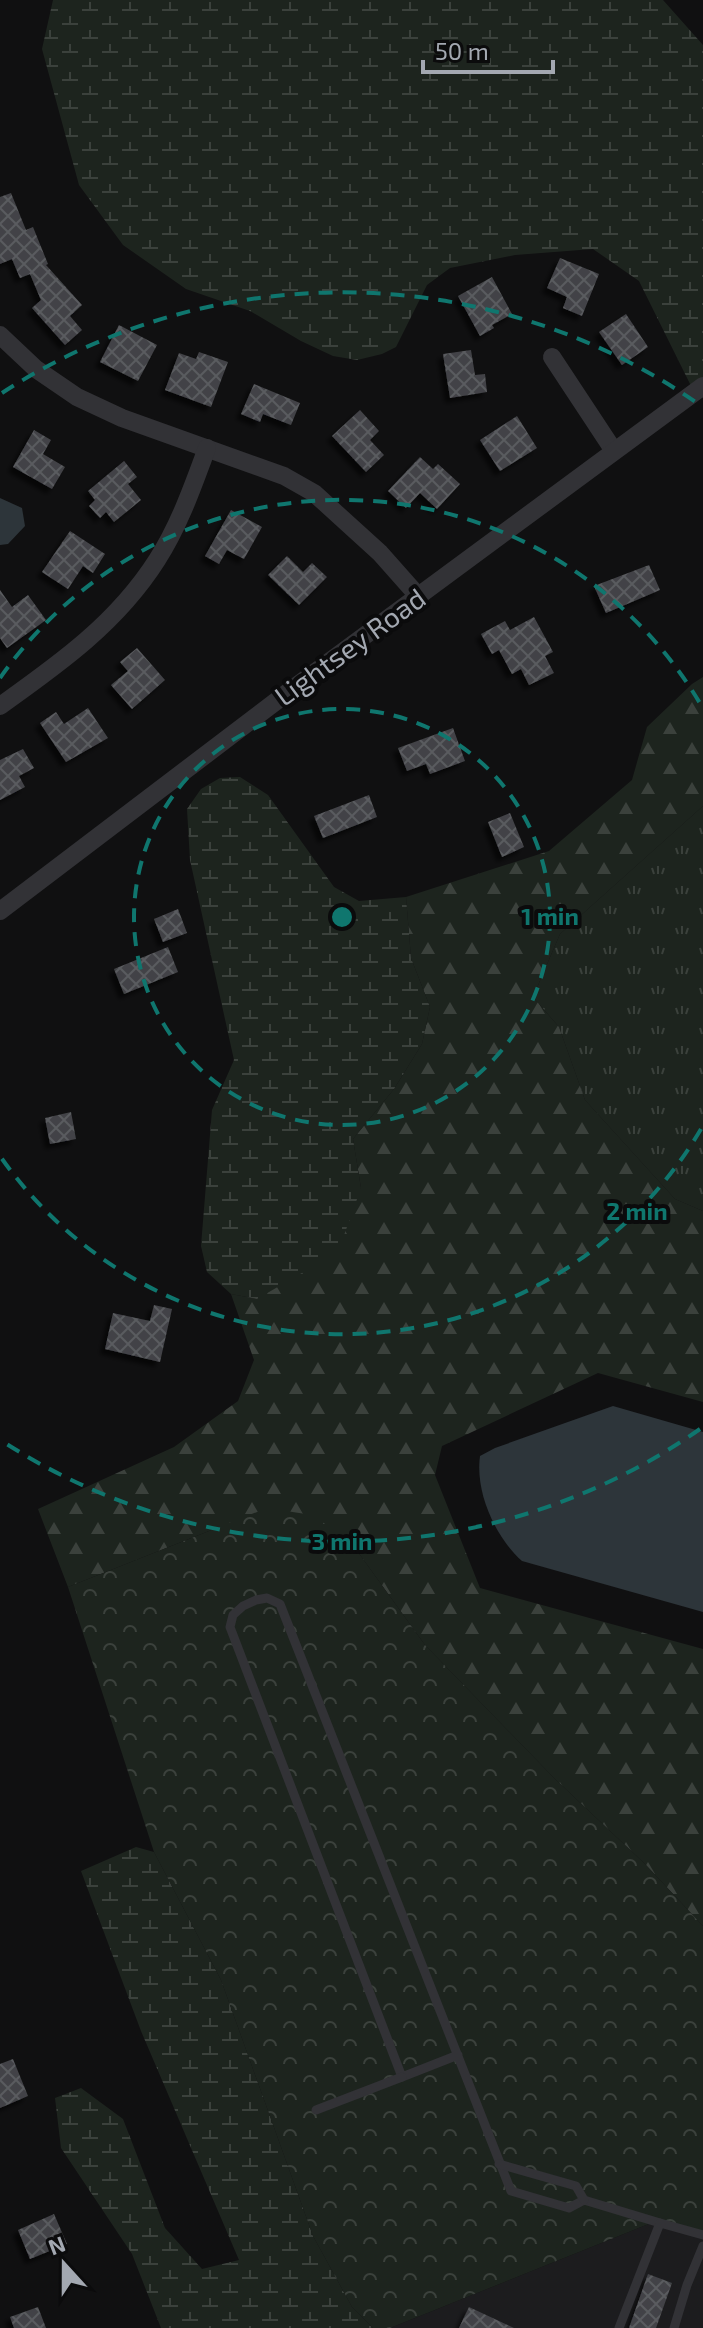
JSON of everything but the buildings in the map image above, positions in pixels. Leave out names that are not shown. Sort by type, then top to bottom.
[{"type":"street","points":[[0,335],[36,369],[77,397],[122,418],[284,476],[314,493],[380,553],[419,597]]},
{"type":"street","points":[[552,357],[614,451]]},
{"type":"street","name":"Lightsey Road","points":[[0,911],[287,693],[703,386]]},
{"type":"street","points":[[0,706],[86,643],[120,609],[165,545],[207,448]]},
{"type":"lane","points":[[402,2077],[230,1627],[233,1615],[256,1600],[267,1598],[280,1604],[511,2191],[569,2208],[584,2200]]},
{"type":"lane","points":[[316,2110],[458,2055]]},
{"type":"lane","points":[[499,2164],[576,2186],[584,2200],[703,2235]]},
{"type":"lane","points":[[619,2328],[660,2223]]},
{"type":"lane","points":[[674,2328],[703,2246]]},
{"type":"shaded area","points":[[0,498],[22,508],[25,526],[8,544],[0,545]]},
{"type":"shaded area","points":[[613,1406],[703,1432],[703,1612],[522,1561],[503,1540],[489,1513],[481,1484],[480,1456]]},
{"type":"shaded area","points":[[656,2221],[703,2236],[703,2328],[390,2328]]},
{"type":"green space","points":[[53,0],[663,0],[703,45],[703,398],[696,396],[639,281],[593,249],[515,255],[450,268],[427,285],[396,347],[357,360],[333,356],[250,311],[186,289],[123,245],[79,185],[42,49]]},
{"type":"green space","points":[[703,677],[703,806],[560,934],[533,997],[559,1027],[585,1100],[675,1199],[703,1211],[703,1402],[598,1373],[442,1446],[435,1475],[480,1588],[703,1649],[703,1926],[425,1645],[350,1541],[219,1527],[68,1587],[38,1509],[174,1447],[238,1401],[254,1360],[231,1294],[257,1299],[361,1188],[353,1139],[394,1089],[422,1044],[430,1007],[411,958],[406,897],[549,851],[632,780],[647,727]]},
{"type":"green space","points":[[240,777],[268,795],[334,887],[359,901],[406,897],[411,958],[430,1007],[422,1044],[394,1089],[353,1139],[361,1188],[338,1252],[257,1299],[231,1294],[207,1272],[201,1246],[212,1110],[234,1060],[190,860],[187,809],[201,789],[220,778]]},
{"type":"green space","points":[[703,806],[703,1211],[675,1199],[585,1100],[559,1027],[533,997],[560,934]]},
{"type":"green space","points":[[267,1508],[312,1515],[350,1541],[425,1645],[703,1926],[703,2236],[656,2221],[390,2328],[373,2328],[352,2307],[313,2236],[221,1980],[154,1852],[68,1587]]},
{"type":"green space","points":[[136,1847],[154,1852],[221,1980],[313,2236],[352,2307],[373,2328],[161,2328],[132,2254],[61,2148],[55,2098],[81,2088],[123,2119],[165,2228],[202,2269],[239,2260],[141,2031],[81,1871]]}]
